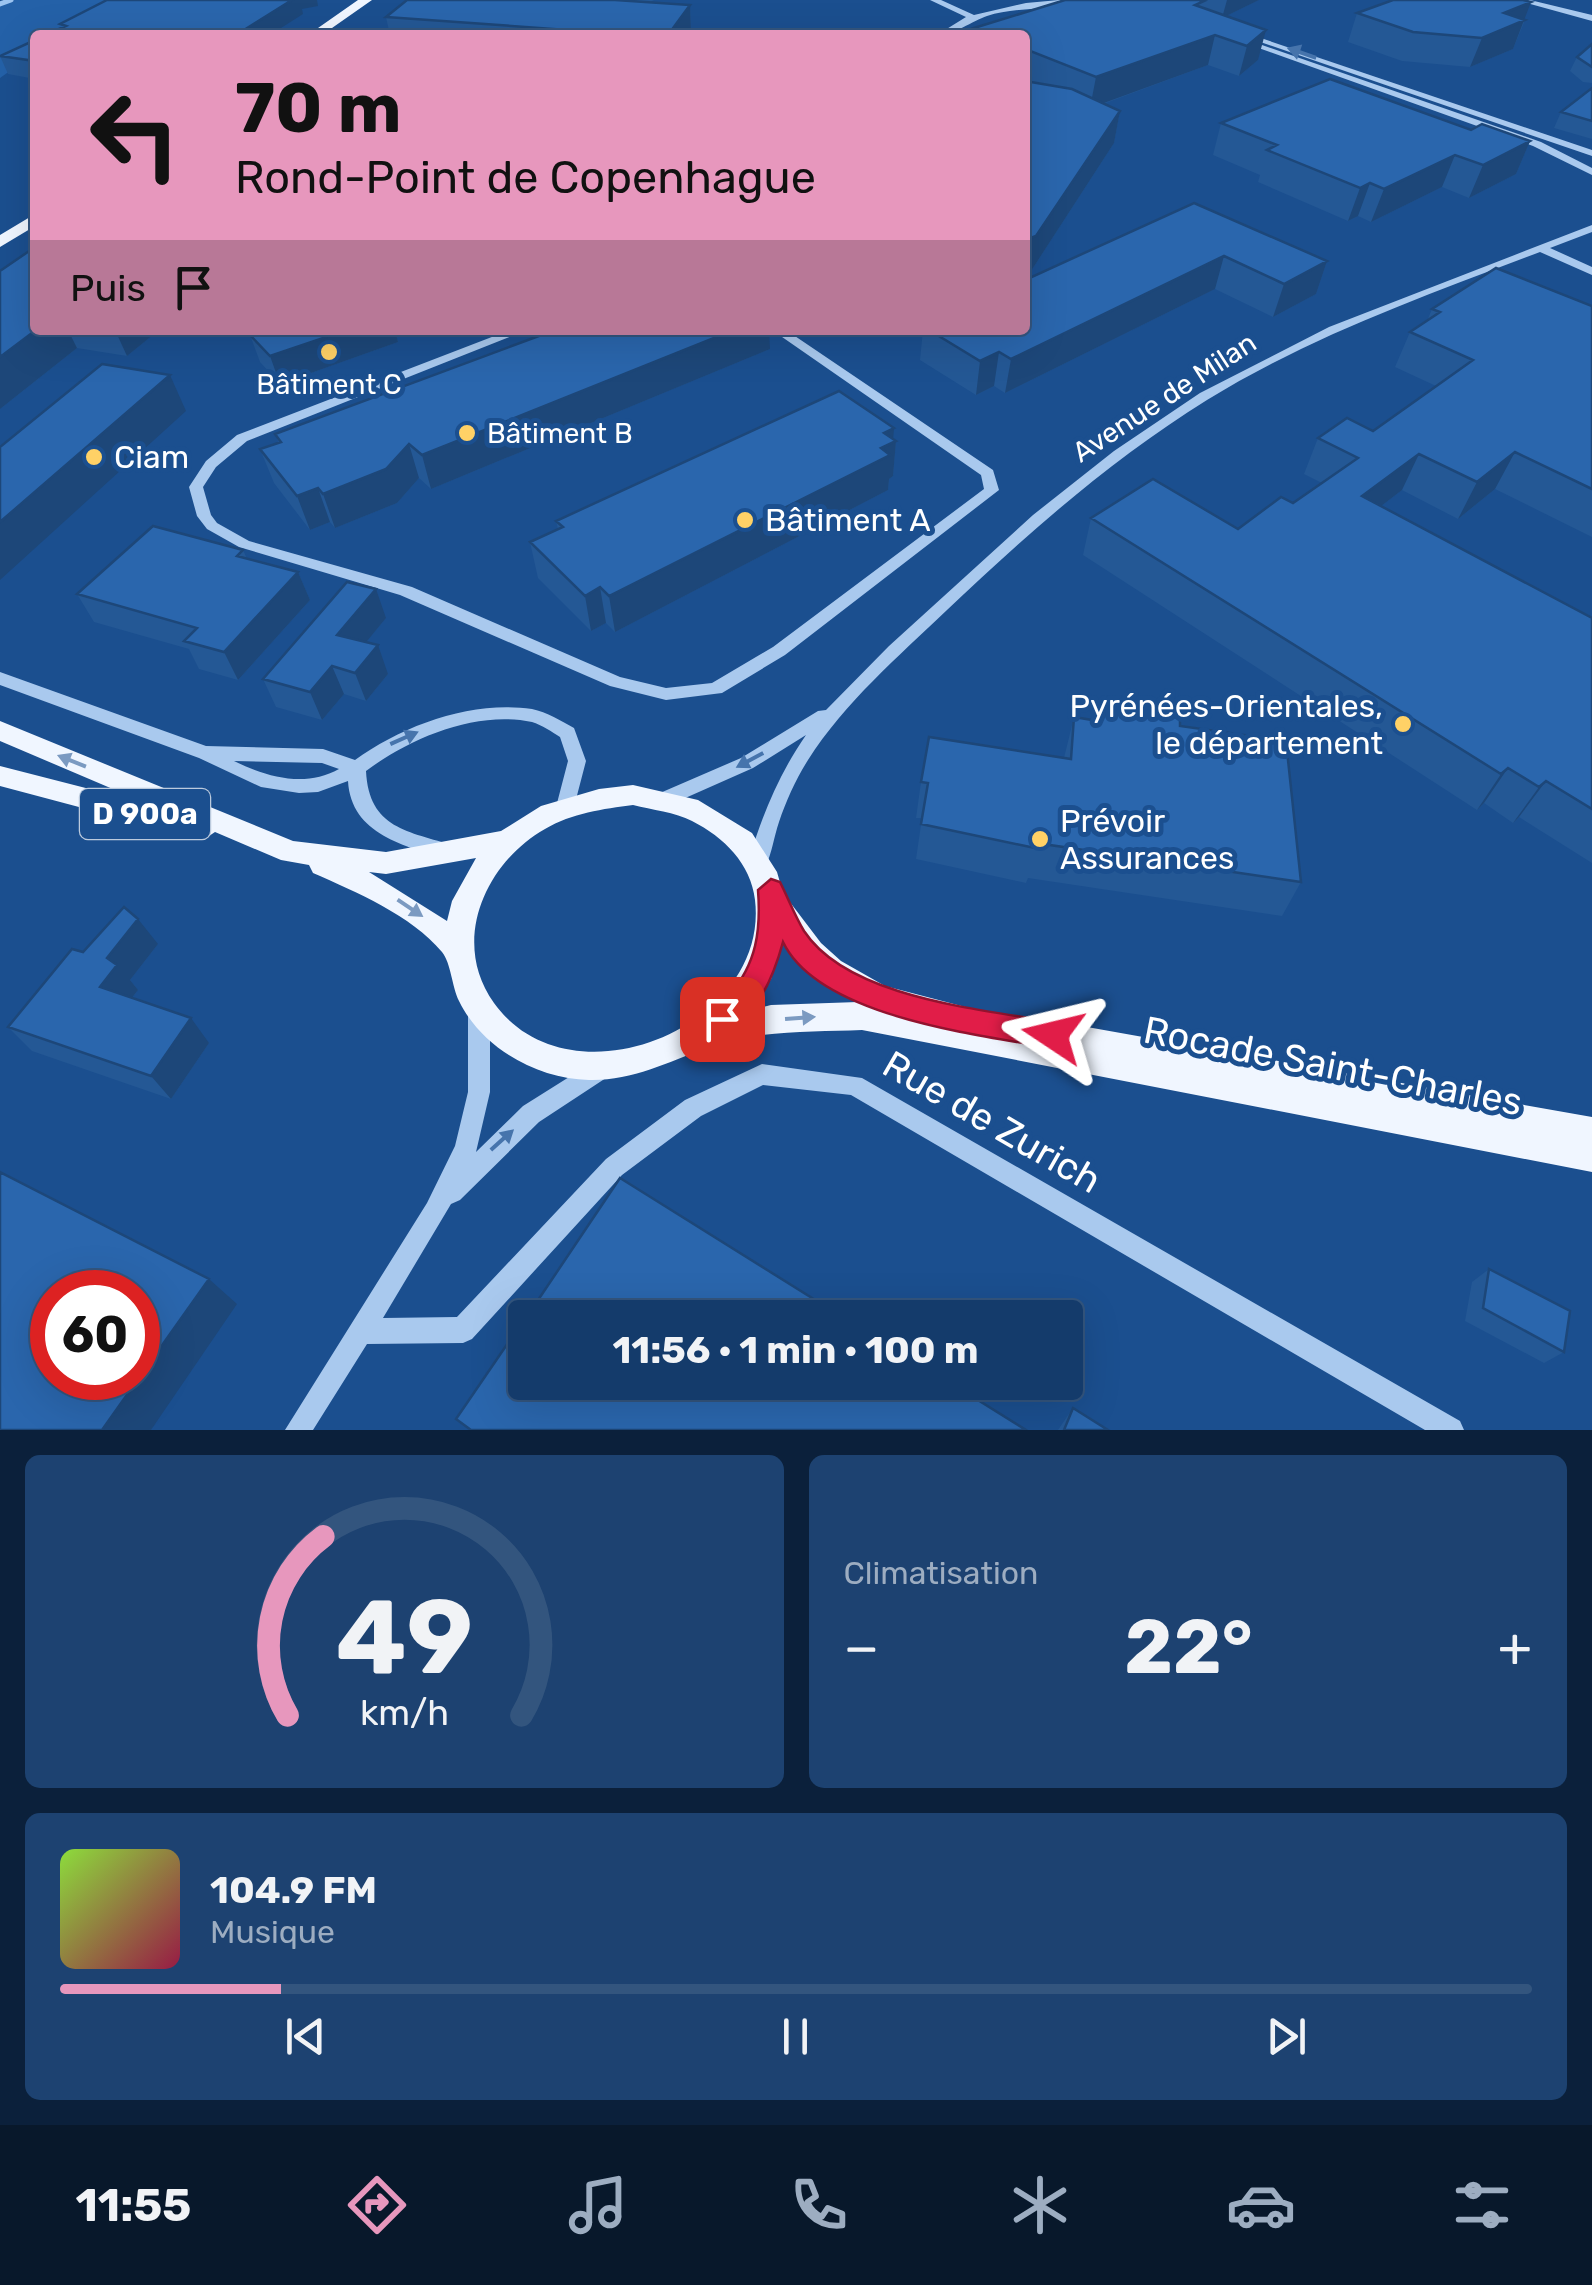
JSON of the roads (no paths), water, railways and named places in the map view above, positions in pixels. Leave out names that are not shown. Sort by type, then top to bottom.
[{"type":"main road","points":[[321,30],[366,0]]},
{"type":"main road","points":[[0,242],[30,222]]},
{"type":"main road","points":[[0,732],[291,852]]},
{"type":"main road","name":"D 900a","points":[[0,776],[291,852],[375,886],[418,912],[457,948]]},
{"type":"main road","points":[[633,795],[667,798],[704,811],[736,832],[759,860],[771,890],[774,928],[763,967],[740,1004],[704,1035],[657,1057],[604,1066],[554,1060],[512,1042],[480,1012],[463,981],[457,948],[462,908],[480,872],[508,841],[565,806],[633,795]]},
{"type":"main road","name":"D 900a","points":[[291,852],[386,863],[454,854],[508,841]]},
{"type":"main road","name":"Rocade Saint-Charles","points":[[771,890],[796,941],[827,971],[870,994],[927,1010],[1592,1133]]},
{"type":"main road","name":"Rocade Saint-Charles","points":[[704,1035],[772,1019],[862,1016],[1592,1156]]},
{"type":"street","points":[[934,0],[976,20]]},
{"type":"street","points":[[1520,0],[1592,18]]},
{"type":"street","points":[[953,30],[1009,9],[1088,2]]},
{"type":"street","points":[[970,30],[976,20]]},
{"type":"street","points":[[961,30],[976,20]]},
{"type":"street","points":[[1236,30],[1592,154]]},
{"type":"street","points":[[1223,33],[1552,145],[1592,169]]},
{"type":"street","name":"Avenue de Milan","points":[[759,860],[768,818],[788,772],[829,713],[1036,517],[1134,442],[1247,371],[1318,336],[1592,228]]},
{"type":"street","points":[[1541,248],[1592,270]]},
{"type":"street","points":[[508,335],[242,438],[211,464],[196,486],[204,516],[212,526],[244,544],[406,591],[616,682],[666,694],[716,689],[779,650],[992,490],[988,472],[785,335]]},
{"type":"street","points":[[0,678],[206,753],[248,779],[303,788],[342,778],[382,747],[422,730],[502,716],[535,716],[568,732],[578,760],[565,806]]},
{"type":"street","name":"Avenue de Milan","points":[[667,798],[747,763],[829,713]]},
{"type":"street","points":[[206,753],[323,756],[357,768]]},
{"type":"street","points":[[357,768],[356,790],[366,816],[386,830],[454,854]]},
{"type":"street","points":[[298,1430],[436,1211],[466,1148],[479,1092],[480,1012]]},
{"type":"street","points":[[436,1211],[486,1155],[531,1114],[604,1066]]},
{"type":"street","name":"Rue de Zurich","points":[[360,1331],[463,1330],[614,1167],[693,1108],[762,1074],[802,1077],[854,1085],[1450,1430]]},
{"type":"waterway","points":[[0,4],[11,0]]},
{"type":"place","name":"Bâtiment C","points":[[329,352]]},
{"type":"place","name":"Bâtiment B","points":[[467,433]]},
{"type":"place","name":"Ciam","points":[[94,457]]},
{"type":"place","name":"Bâtiment A","points":[[745,520]]},
{"type":"place","name":"Pyrénées-Orientales, le département","points":[[1403,724]]},
{"type":"place","name":"Prévoir Assurances","points":[[1040,839]]}]
